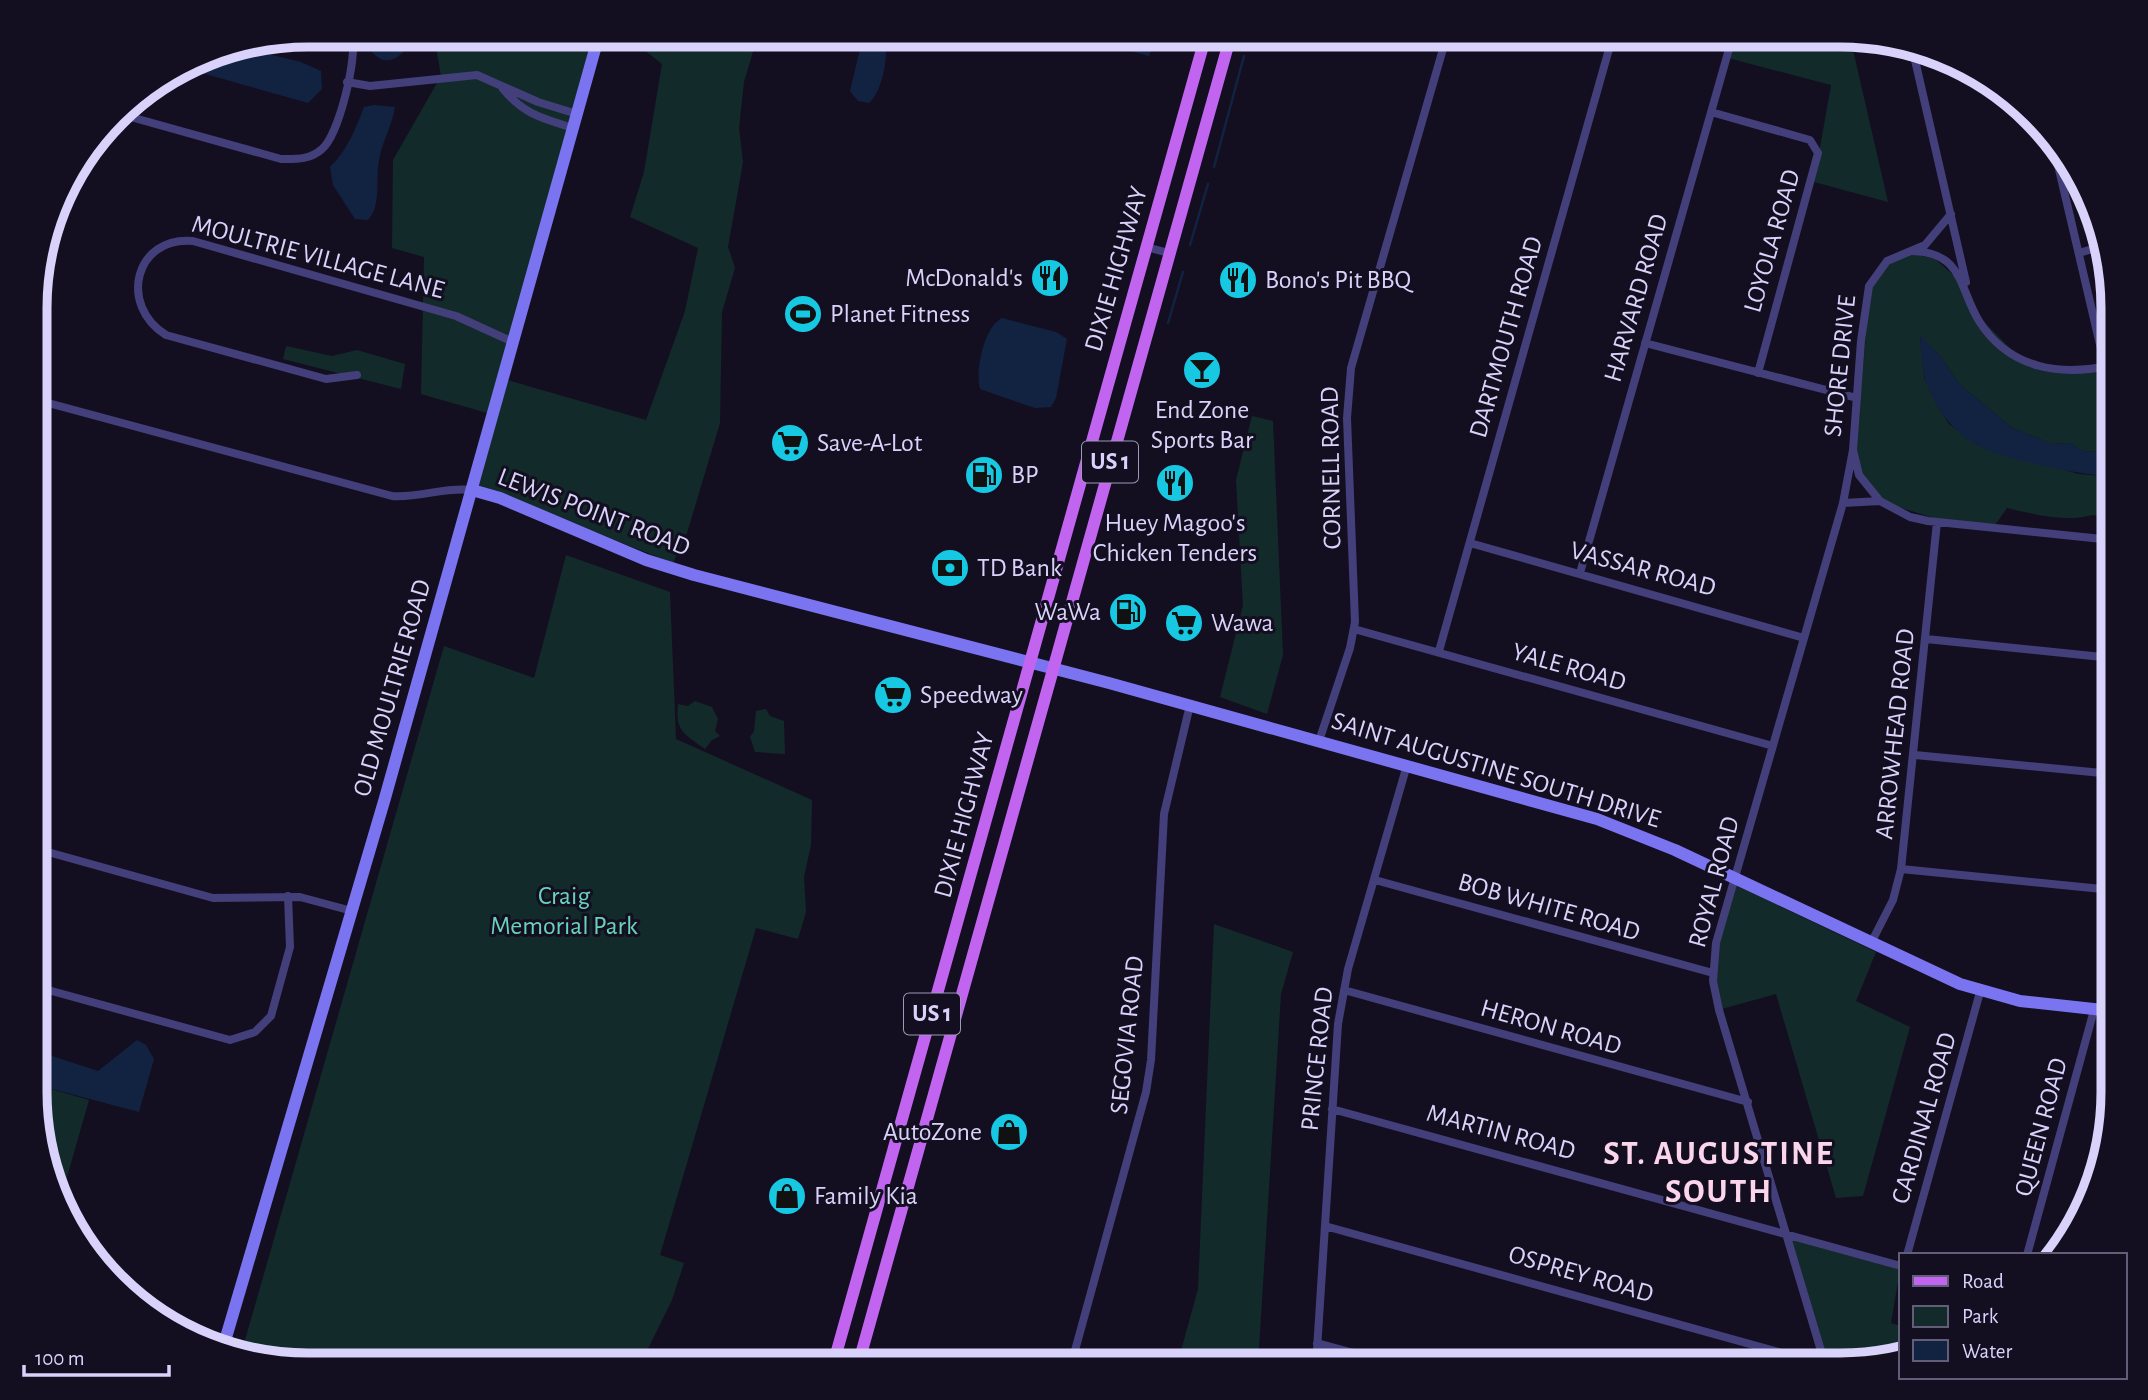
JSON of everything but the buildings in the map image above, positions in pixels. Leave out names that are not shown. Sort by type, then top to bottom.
[{"type":"main road","name":"DIXIE HIGHWAY","points":[[836,1353],[1203,47]]},
{"type":"main road","name":"DIXIE HIGHWAY","points":[[938,1075],[1228,47]]},
{"type":"main road","points":[[917,1069],[938,1075]]},
{"type":"main road","name":"US 1","points":[[861,1353],[938,1075]]},
{"type":"street","points":[[131,117],[281,159],[306,158],[326,147],[334,131],[355,55],[354,47]]},
{"type":"street","name":"OLD MOULTRIE ROAD","points":[[225,1339],[352,911],[596,47]]},
{"type":"street","name":"CORNELL ROAD","points":[[1319,741],[1354,629],[1356,604],[1347,418],[1351,368],[1444,47]]},
{"type":"street","name":"DARTMOUTH ROAD","points":[[1439,651],[1610,47]]},
{"type":"street","name":"HARVARD ROAD","points":[[1580,573],[1730,47]]},
{"type":"street","points":[[1915,58],[1969,295]]},
{"type":"street","points":[[347,82],[370,86],[477,75],[501,87],[577,114]]},
{"type":"street","points":[[501,87],[518,107],[534,116],[573,128]]},
{"type":"street","name":"LOYOLA ROAD","points":[[1711,112],[1810,140],[1818,153],[1758,373]]},
{"type":"street","points":[[2058,165],[2101,336]]},
{"type":"street","name":"SHORE DRIVE","points":[[1951,214],[1935,236],[1913,251],[1887,261],[1869,286],[1853,450],[1859,475],[1880,501],[1910,517],[2101,539]]},
{"type":"street","name":"MOULTRIE VILLAGE LANE","points":[[356,375],[326,379],[166,335],[154,327],[140,308],[139,281],[144,265],[164,244],[178,239],[193,241],[457,316],[513,342]]},
{"type":"street","points":[[1146,247],[1169,253]]},
{"type":"street","points":[[2079,253],[2094,249]]},
{"type":"street","points":[[1913,251],[1948,262],[1963,279],[1984,328],[1996,342],[2020,359],[2045,369],[2070,372],[2101,367]]},
{"type":"street","points":[[1645,342],[1857,398]]},
{"type":"street","name":"LEWIS POINT ROAD","points":[[47,403],[392,496],[413,496],[447,489],[472,490],[500,498],[646,560],[694,575],[1052,669]]},
{"type":"street","name":"ROYAL ROAD","points":[[1822,1353],[1717,1000],[1713,973],[1716,943],[1843,503],[1853,450]]},
{"type":"street","points":[[1843,503],[1880,501]]},
{"type":"street","name":"ARROWHEAD ROAD","points":[[1871,943],[1893,900],[1901,869],[1915,755],[1937,522]]},
{"type":"street","name":"VASSAR ROAD","points":[[1470,543],[1804,638]]},
{"type":"street","name":"YALE ROAD","points":[[1354,629],[1773,746]]},
{"type":"street","points":[[1926,639],[2101,657]]},
{"type":"street","name":"SAINT AUGUSTINE SOUTH DRIVE","points":[[1052,669],[1597,819],[1675,850],[1980,992],[2020,1001],[2101,1011]]},
{"type":"street","name":"SEGOVIA ROAD","points":[[1074,1353],[1146,1093],[1151,1060],[1164,814],[1190,705]]},
{"type":"street","points":[[1915,755],[2101,773]]},
{"type":"street","name":"PRINCE ROAD","points":[[1317,1353],[1332,1109],[1343,990],[1406,765]]},
{"type":"street","points":[[47,852],[213,898],[288,896],[352,911]]},
{"type":"street","points":[[1901,869],[2101,889]]},
{"type":"street","name":"BOB WHITE ROAD","points":[[1375,880],[1713,973]]},
{"type":"street","points":[[47,990],[230,1040],[255,1032],[271,1016],[290,947],[288,896]]},
{"type":"street","name":"HERON ROAD","points":[[1343,990],[1748,1102]]},
{"type":"street","name":"CARDINAL ROAD","points":[[1908,1253],[1980,992]]},
{"type":"street","name":"QUEEN ROAD","points":[[2028,1253],[2094,1010]]},
{"type":"street","name":"MARTIN ROAD","points":[[1332,1109],[1899,1265]]},
{"type":"street","name":"OSPREY ROAD","points":[[1325,1226],[1779,1353]]},
{"type":"street","points":[[1317,1343],[1354,1353]]},
{"type":"green space","points":[[436,47],[591,47],[487,413],[421,394],[424,257],[392,248],[393,160],[441,76]]},
{"type":"green space","points":[[640,47],[754,47],[744,82],[739,128],[743,162],[728,247],[735,268],[722,312],[720,423],[687,533],[673,563],[478,486],[507,380],[646,420],[685,311],[698,248],[630,217],[644,172],[662,64]]},
{"type":"green space","points":[[1731,47],[1852,48],[1888,202],[1814,182],[1831,85],[1728,58]]},
{"type":"green space","points":[[1915,254],[1935,259],[1958,279],[1971,309],[2028,366],[2101,371],[2101,452],[2082,451],[2070,443],[2052,444],[2012,428],[1959,384],[1941,357],[1920,337],[1924,377],[1949,424],[1977,445],[2079,474],[2101,476],[2101,516],[2053,517],[2007,508],[1993,528],[1957,525],[1882,502],[1854,466],[1871,280],[1900,255]]},
{"type":"green space","points":[[286,346],[332,356],[357,350],[405,364],[401,389],[283,359]]},
{"type":"green space","points":[[1252,416],[1273,421],[1283,655],[1267,714],[1220,697],[1243,605],[1236,480]]},
{"type":"green space","name":"Craig Memorial Park","points":[[566,555],[670,592],[676,739],[812,800],[811,845],[804,877],[806,912],[798,939],[756,928],[660,1255],[684,1263],[672,1300],[646,1353],[308,1353],[274,1351],[244,1345],[444,646],[534,678]]},
{"type":"green space","points":[[695,701],[712,707],[718,719],[715,731],[720,736],[712,740],[705,749],[682,731],[678,720],[678,704],[688,706]]},
{"type":"green space","points":[[766,709],[770,716],[784,721],[785,754],[755,752],[750,737],[754,731],[756,711]]},
{"type":"green space","points":[[1733,884],[1876,952],[1856,1001],[1910,1027],[1863,1196],[1836,1198],[1776,994],[1718,1010],[1711,972]]},
{"type":"green space","points":[[1214,924],[1293,952],[1281,994],[1259,1353],[1180,1353],[1198,1289]]},
{"type":"green space","points":[[47,1088],[89,1100],[65,1186],[52,1143]]},
{"type":"green space","points":[[1787,1236],[1899,1264],[1891,1323],[1899,1325],[1899,1346],[1874,1351],[1821,1353]]},
{"type":"water","points":[[373,47],[408,47],[391,60],[379,58],[372,52]]},
{"type":"water","points":[[861,47],[886,47],[883,74],[874,97],[869,103],[858,101],[850,91]]},
{"type":"water","points":[[1116,47],[1152,47],[1149,56]]},
{"type":"water","points":[[259,52],[301,62],[321,71],[322,89],[308,103],[198,72]]},
{"type":"water","points":[[364,107],[395,107],[379,160],[375,207],[368,220],[355,219],[333,185],[330,167],[346,147]]},
{"type":"water","points":[[1002,318],[1056,332],[1067,339],[1056,398],[1051,407],[1035,408],[980,389],[982,350],[990,330]]},
{"type":"water","points":[[1920,335],[1941,357],[1959,384],[2012,428],[2052,444],[2070,443],[2082,451],[2101,452],[2101,475],[2024,461],[1977,445],[1959,433],[1945,417],[1929,388],[1921,357]]},
{"type":"water","points":[[137,1040],[146,1045],[154,1059],[139,1112],[47,1088],[47,1054],[98,1071]]},
{"type":"waterway","points":[[1214,167],[1244,56]]},
{"type":"waterway","points":[[1190,245],[1208,184]]},
{"type":"waterway","points":[[1168,323],[1183,272]]},
{"type":"place","name":"McDonald's","points":[[1050,278]]},
{"type":"place","name":"Bono's Pit BBQ","points":[[1238,280]]},
{"type":"place","name":"Planet Fitness","points":[[803,314]]},
{"type":"place","name":"End Zone Sports Bar","points":[[1202,370]]},
{"type":"place","name":"Save-A-Lot","points":[[790,443]]},
{"type":"place","name":"BP","points":[[984,475]]},
{"type":"place","name":"Huey Magoo's Chicken Tenders","points":[[1175,483]]},
{"type":"place","name":"TD Bank","points":[[950,568]]},
{"type":"place","name":"WaWa","points":[[1128,612]]},
{"type":"place","name":"Wawa","points":[[1184,623]]},
{"type":"place","name":"Speedway","points":[[893,695]]},
{"type":"place","name":"AutoZone","points":[[1009,1132]]},
{"type":"place","name":"Family Kia","points":[[787,1196]]},
{"type":"district","name":"ST. AUGUSTINE SOUTH","points":[[1719,1173]]}]
